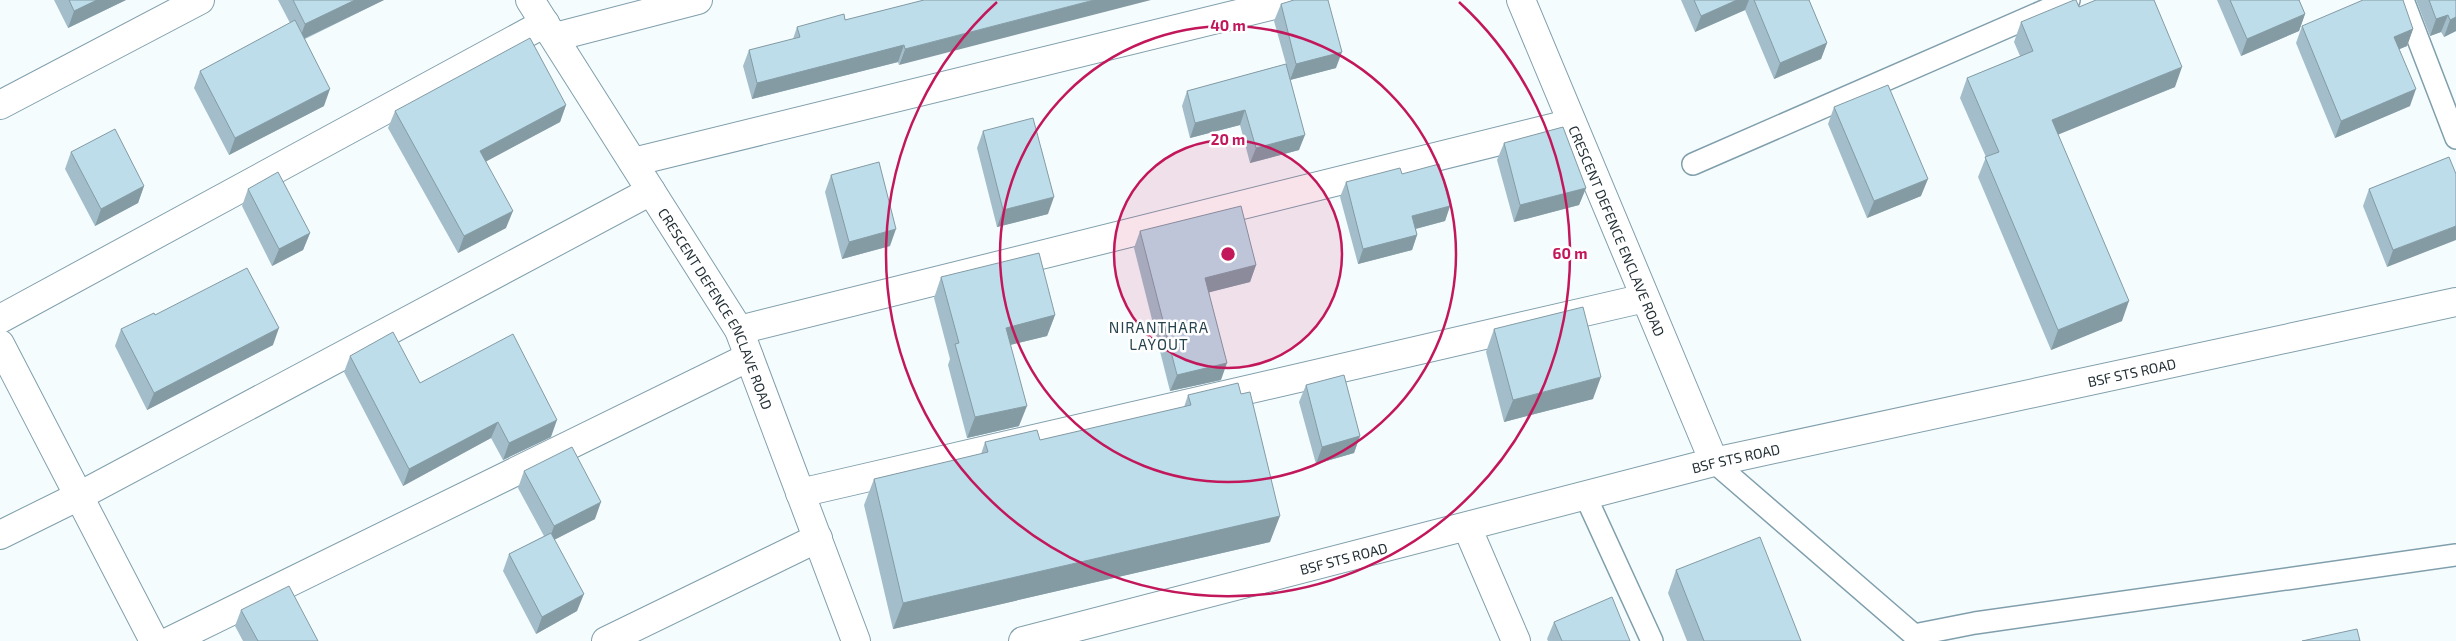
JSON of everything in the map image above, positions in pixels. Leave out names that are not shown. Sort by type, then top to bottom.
[{"type":"street","points":[[0,105],[200,0]]},
{"type":"street","name":"CRESCENT DEFENCE ENCLAVE ROAD","points":[[530,0],[739,330],[856,641]]},
{"type":"street","points":[[0,319],[550,30],[698,0]]},
{"type":"street","points":[[633,162],[1295,0]]},
{"type":"street","name":"CRESCENT DEFENCE ENCLAVE ROAD","points":[[1521,0],[1714,462]]},
{"type":"street","points":[[739,330],[1572,123]]},
{"type":"street","points":[[0,535],[79,496],[651,191]]},
{"type":"street","points":[[800,493],[1645,298]]},
{"type":"street","name":"BSF STS ROAD","points":[[1023,641],[1714,462],[2456,302]]},
{"type":"street","points":[[0,344],[154,641]]},
{"type":"street","points":[[170,641],[749,357]]},
{"type":"street","points":[[1467,527],[1516,641]]},
{"type":"street","points":[[606,641],[818,538]]},
{"type":"lane","points":[[1693,164],[2069,0]]},
{"type":"lane","points":[[2403,0],[2456,138]]},
{"type":"lane","points":[[1714,462],[1914,635],[1975,623],[2456,555]]},
{"type":"lane","points":[[1585,495],[1652,641]]},
{"type":"building","points":[[69,0],[97,0],[74,11]]},
{"type":"building","points":[[293,0],[355,0],[305,24]]},
{"type":"building","points":[[924,0],[1094,0],[905,49],[904,45],[757,83],[749,50],[800,37],[797,27],[844,14],[845,20]]},
{"type":"building","points":[[1294,0],[1328,0],[1342,52],[1296,64],[1281,4]]},
{"type":"building","points":[[1694,0],[1737,0],[1701,16]]},
{"type":"building","points":[[1754,0],[1809,0],[1827,43],[1780,63]]},
{"type":"building","points":[[2076,0],[2079,7],[2096,0],[2154,0],[2182,67],[2052,120],[2129,301],[2058,330],[1985,157],[1999,152],[1967,78],[2033,51],[2021,22]]},
{"type":"building","points":[[2230,0],[2299,0],[2305,14],[2247,39]]},
{"type":"building","points":[[2363,0],[2403,0],[2413,29],[2394,37],[2416,89],[2341,121],[2302,26]]},
{"type":"building","points":[[2429,0],[2456,0],[2456,17],[2450,20],[2448,15],[2436,19]]},
{"type":"building","points":[[295,20],[330,89],[235,138],[200,71]]},
{"type":"building","points":[[530,38],[566,105],[480,151],[513,211],[464,236],[395,111]]},
{"type":"building","points":[[1286,64],[1305,135],[1256,148],[1245,110],[1195,123],[1187,91]]},
{"type":"building","points":[[1888,85],[1928,179],[1874,201],[1834,107]]},
{"type":"building","points":[[1033,118],[1054,197],[1003,210],[983,131]]},
{"type":"building","points":[[1563,127],[1586,188],[1520,205],[1504,143]]},
{"type":"building","points":[[115,129],[144,186],[101,209],[71,152]]},
{"type":"building","points":[[2449,157],[2456,174],[2456,226],[2393,250],[2369,189]]},
{"type":"building","points":[[879,162],[896,229],[849,242],[831,175]]},
{"type":"building","points":[[1439,164],[1450,206],[1412,216],[1417,235],[1363,249],[1346,182],[1400,168],[1402,174]]},
{"type":"building","points":[[278,172],[310,233],[279,249],[248,189]]},
{"type":"building","points":[[1241,206],[1256,265],[1205,278],[1227,363],[1177,375],[1140,231]]},
{"type":"building","points":[[1039,253],[1055,315],[1006,328],[1027,406],[975,417],[955,344],[959,343],[941,277]]},
{"type":"building","points":[[247,268],[279,328],[154,393],[121,329],[154,313],[155,315]]},
{"type":"building","points":[[1583,307],[1601,377],[1513,400],[1494,329]]},
{"type":"building","points":[[393,332],[420,383],[513,334],[557,420],[509,443],[498,422],[409,469],[350,356]]},
{"type":"building","points":[[1344,375],[1360,436],[1322,447],[1306,385]]},
{"type":"building","points":[[1238,383],[1241,394],[1250,392],[1280,516],[903,603],[874,479],[988,452],[985,442],[1037,430],[1040,440],[1191,405],[1188,395]]},
{"type":"building","points":[[572,447],[601,502],[554,526],[524,471]]},
{"type":"building","points":[[551,533],[584,594],[542,617],[509,554]]},
{"type":"building","points":[[1760,537],[1801,641],[1704,641],[1676,570]]},
{"type":"building","points":[[289,586],[318,641],[258,641],[241,610]]},
{"type":"building","points":[[1612,597],[1630,641],[1562,641],[1554,622]]},
{"type":"building","points":[[2357,629],[2360,641],[2302,641]]},
{"type":"district","name":"NIRANTHARA LAYOUT","points":[[1159,336]]}]
